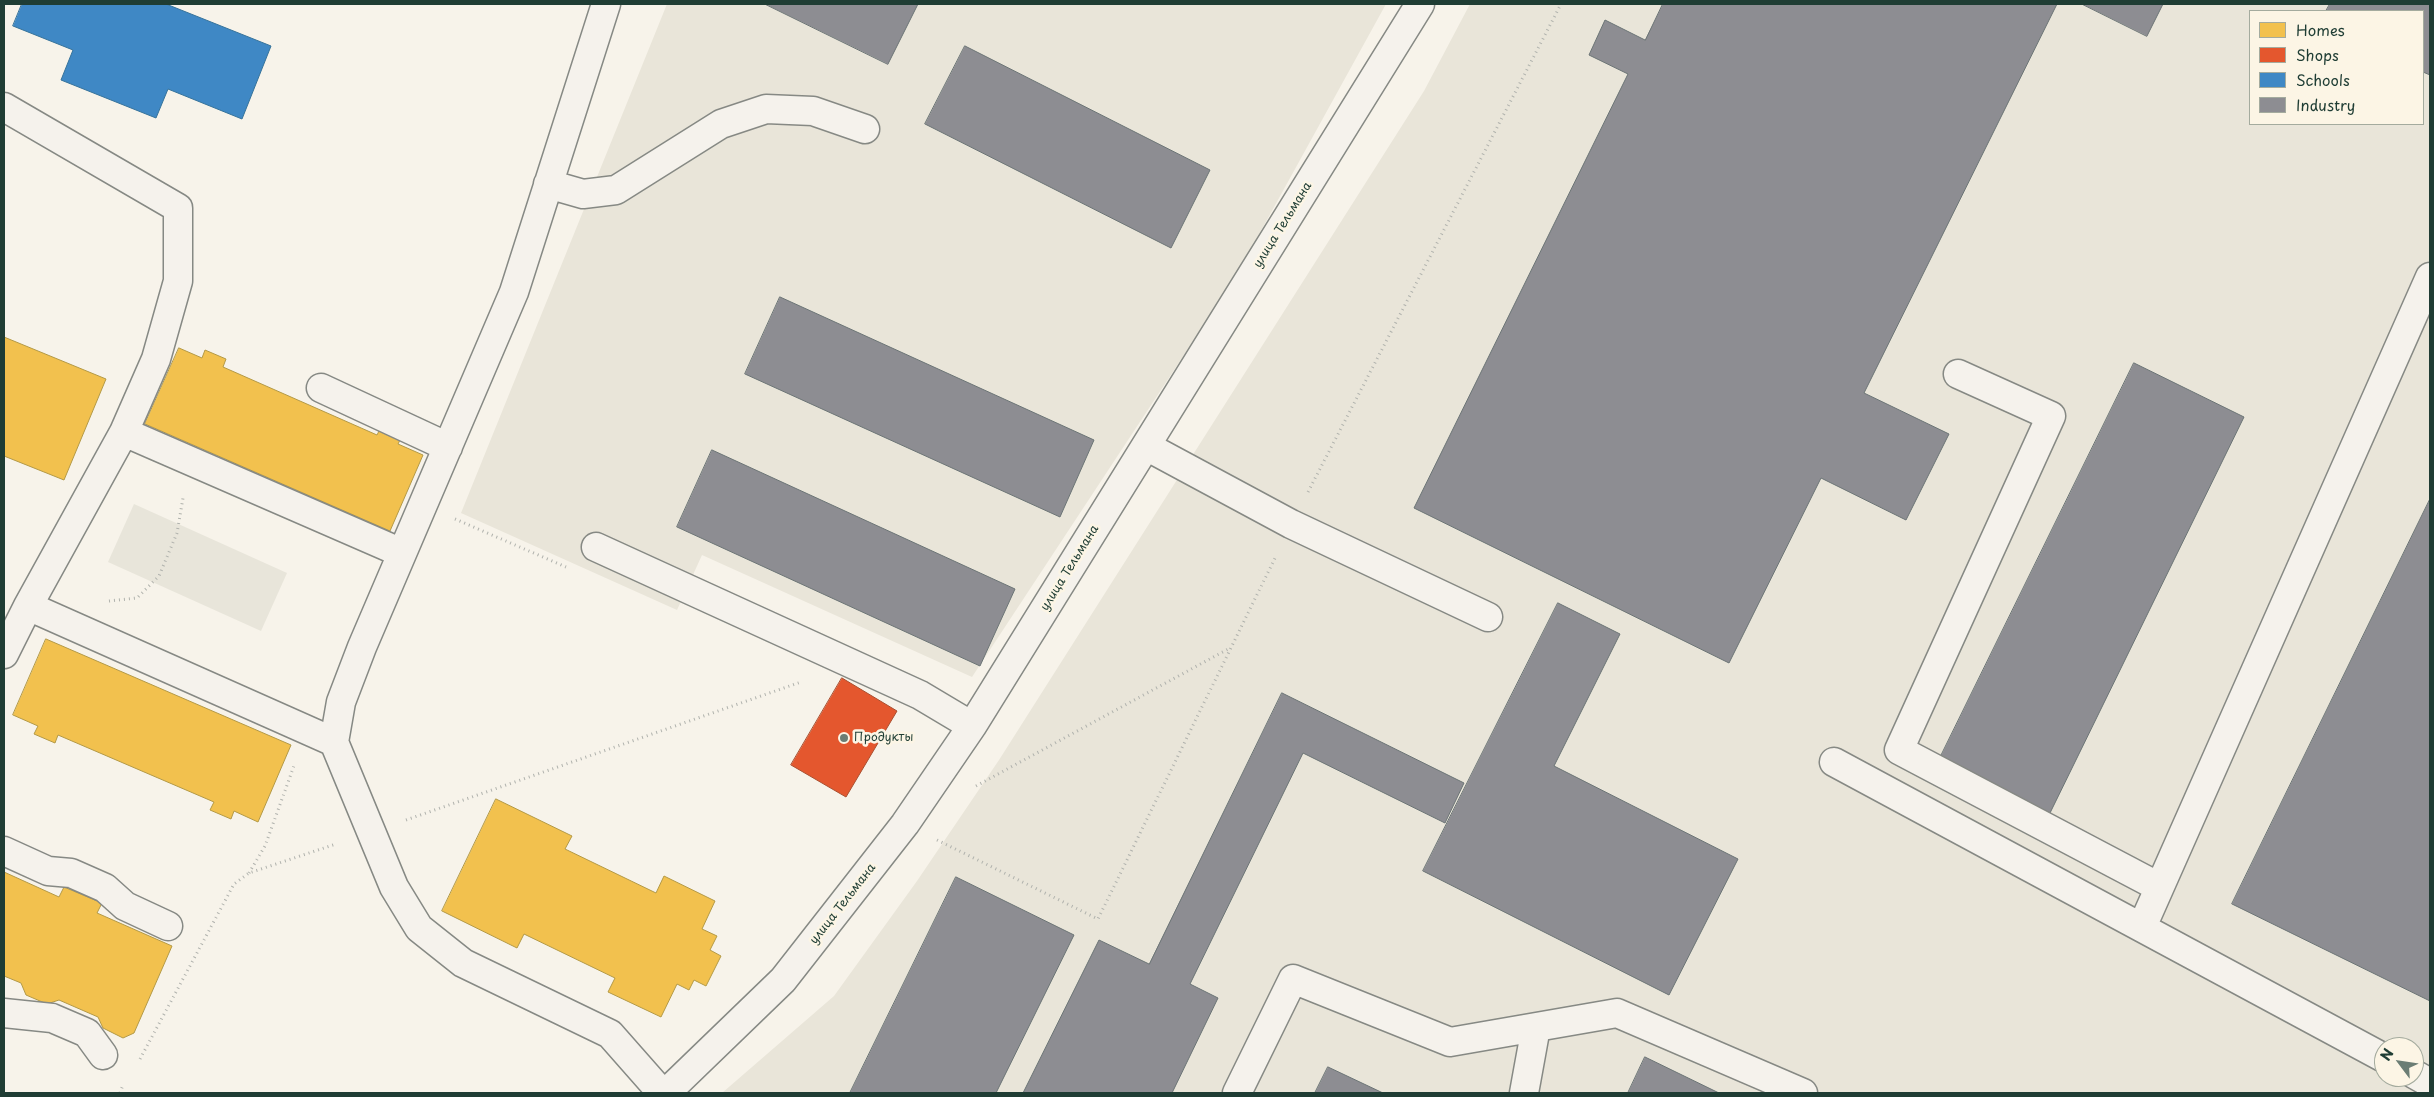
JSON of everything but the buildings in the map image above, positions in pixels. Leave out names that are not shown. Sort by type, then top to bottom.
[{"type":"street","points":[[606,4],[514,292],[402,553],[341,702],[334,742],[394,887],[419,928],[463,963],[610,1034],[662,1093]]},
{"type":"street","name":"улица Тельмана","points":[[666,1093],[783,980],[905,824],[972,726],[1420,4]]},
{"type":"street","points":[[4,107],[178,208],[178,281],[156,358],[124,432],[28,606],[4,654]]},
{"type":"street","points":[[548,184],[583,194],[616,190],[721,124],[766,109],[813,111],[865,129]]},
{"type":"street","points":[[2142,928],[2430,277]]},
{"type":"street","points":[[1958,374],[2051,416],[1899,750],[2159,887]]},
{"type":"street","points":[[321,388],[448,447]]},
{"type":"street","points":[[124,432],[402,553]]},
{"type":"street","points":[[1146,446],[1291,524],[1488,616]]},
{"type":"street","points":[[596,547],[920,695],[972,726]]},
{"type":"street","points":[[28,606],[334,742]]},
{"type":"street","points":[[1834,762],[2374,1053]]},
{"type":"street","points":[[4,851],[48,871],[71,873],[105,888],[126,906],[168,926]]},
{"type":"street","points":[[1237,1093],[1293,979],[1450,1042],[1617,1013],[1803,1093]]},
{"type":"street","points":[[4,1013],[52,1018],[87,1033],[103,1055]]},
{"type":"street","points":[[1524,1093],[1536,1027]]},
{"type":"path","points":[[80,629],[91,610],[104,601],[138,598],[158,576],[177,533],[190,461]]},
{"type":"path","points":[[974,787],[1231,648]]},
{"type":"path","points":[[135,1066],[234,884],[249,874],[851,663]]},
{"type":"path","points":[[249,874],[265,846],[307,729]]},
{"type":"shaded area","points":[[667,4],[1386,4],[1236,276],[972,677],[702,555],[677,610],[461,513]]},
{"type":"shaded area","points":[[1470,4],[2430,4],[2430,1093],[722,1093],[834,996],[917,881],[999,760],[1424,91]]},
{"type":"shaded area","points":[[134,504],[287,573],[261,631],[108,562]]},
{"type":"place","name":"Продукты","points":[[844,738]]}]
